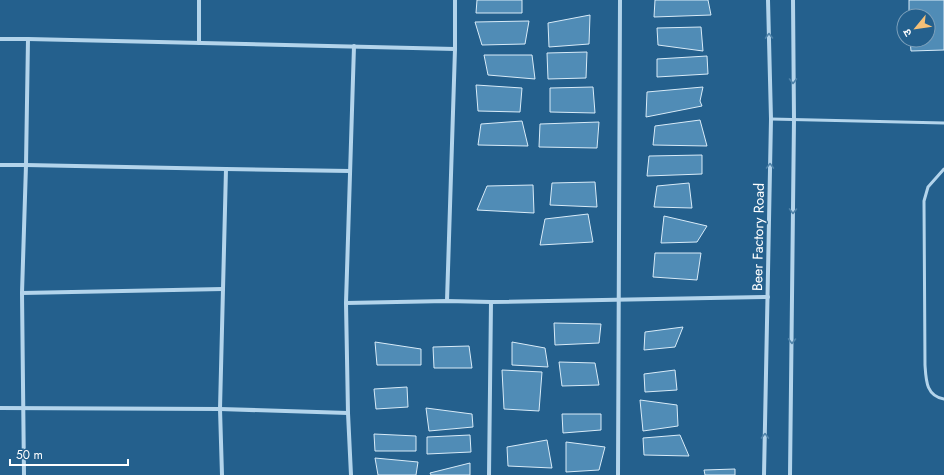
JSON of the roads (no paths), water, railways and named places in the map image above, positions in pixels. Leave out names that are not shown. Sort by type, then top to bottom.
[{"type":"street","points":[[199,0],[199,43]]},
{"type":"street","points":[[447,301],[455,49],[455,0]]},
{"type":"street","points":[[618,475],[620,0]]},
{"type":"street","name":"Beer Factory Road","points":[[764,475],[771,119],[768,0]]},
{"type":"street","points":[[790,475],[794,119],[793,0]]},
{"type":"street","points":[[0,39],[455,49]]},
{"type":"street","points":[[24,475],[22,409],[22,294],[28,39]]},
{"type":"street","points":[[351,475],[346,303],[354,46]]},
{"type":"street","points":[[0,165],[350,171]]},
{"type":"street","points":[[222,475],[220,409],[226,169]]},
{"type":"street","points":[[22,294],[223,289]]},
{"type":"street","points":[[346,303],[768,297]]},
{"type":"street","points":[[489,475],[491,302]]},
{"type":"street","points":[[0,408],[220,409],[348,413]]},
{"type":"lane","points":[[771,119],[944,122]]},
{"type":"lane","points":[[944,169],[928,187],[924,201],[924,256],[925,365],[927,385],[932,394],[944,399]]}]
